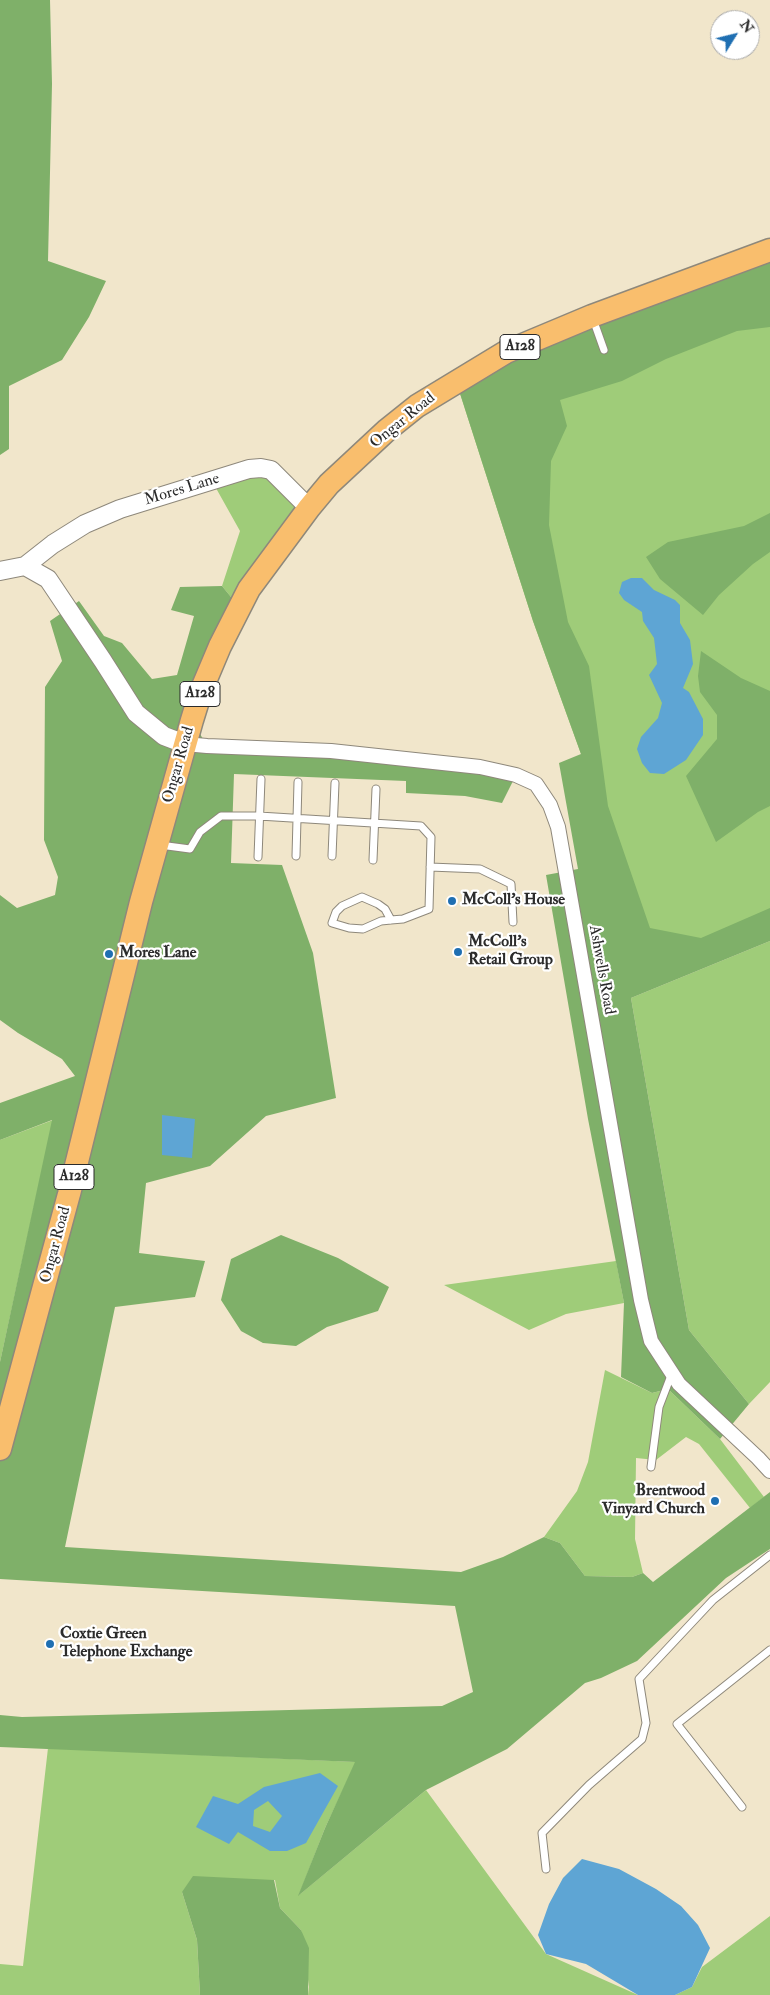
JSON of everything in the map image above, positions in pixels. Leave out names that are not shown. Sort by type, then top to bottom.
[{"type":"main road","name":"Ongar Road","points":[[0,1449],[70,1194],[157,844],[185,744],[201,691],[220,646],[246,596],[309,508],[329,484],[387,430],[417,406],[506,352],[594,323],[770,250]]},
{"type":"street","name":"Mores Lane","points":[[26,566],[49,547],[85,524],[120,509],[249,469],[261,468],[271,470],[309,508]]},
{"type":"street","points":[[48,579],[49,547]]},
{"type":"street","points":[[0,570],[26,566],[48,579],[136,714],[164,736],[185,744]]},
{"type":"street","name":"Ashwells Road","points":[[185,744],[331,752],[480,767],[516,775],[536,784],[550,805],[558,827],[641,1300],[652,1341],[680,1384],[770,1470]]},
{"type":"lane","points":[[594,323],[604,350]]},
{"type":"lane","points":[[258,857],[261,779]]},
{"type":"lane","points":[[296,856],[298,782]]},
{"type":"lane","points":[[332,856],[335,783]]},
{"type":"lane","points":[[373,860],[376,789]]},
{"type":"lane","points":[[157,844],[190,849],[200,832],[221,816],[259,816],[374,825],[421,826],[431,838],[429,909],[403,919],[381,921],[363,929],[349,928],[332,922],[336,912],[342,906],[362,897],[385,909],[390,920]]},
{"type":"lane","points":[[430,867],[480,869],[511,884],[513,922]]},
{"type":"lane","points":[[651,1467],[659,1407],[672,1372]]},
{"type":"lane","points":[[546,1869],[542,1833],[589,1785],[642,1739],[646,1723],[639,1679],[713,1600],[770,1555]]},
{"type":"lane","points":[[742,1807],[677,1724],[770,1650]]},
{"type":"green space","points":[[0,0],[50,0],[52,84],[48,261],[106,281],[89,317],[62,360],[9,386],[9,449],[0,455]]},
{"type":"green space","points":[[770,250],[770,923],[628,982],[581,754],[533,621],[456,381]]},
{"type":"green space","points":[[770,250],[770,327],[737,331],[666,359],[622,381],[560,400],[567,426],[551,461],[549,525],[568,622],[589,666],[608,806],[650,928],[701,938],[770,908],[770,941],[631,998],[689,1330],[749,1404],[720,1439],[668,1389],[652,1393],[621,1377],[624,1303],[588,1119],[546,875],[578,869],[559,763],[581,754],[533,621],[456,381]]},
{"type":"green space","points":[[261,468],[309,508],[240,608],[222,586],[240,531],[212,481]]},
{"type":"green space","points":[[770,513],[770,552],[753,564],[719,595],[703,615],[660,579],[646,557],[668,542],[744,526]]},
{"type":"green space","points":[[222,586],[240,608],[192,720],[207,746],[516,775],[502,803],[465,796],[406,793],[406,781],[234,774],[231,863],[282,865],[313,953],[336,1098],[266,1116],[210,1166],[146,1183],[139,1253],[205,1261],[195,1297],[115,1307],[65,1547],[461,1572],[503,1557],[544,1537],[560,1543],[585,1576],[632,1577],[643,1573],[653,1582],[770,1492],[770,1549],[726,1578],[637,1661],[601,1678],[585,1683],[507,1749],[426,1790],[298,1896],[325,1828],[355,1762],[0,1747],[0,1715],[22,1717],[442,1706],[473,1692],[455,1606],[0,1579],[0,1362],[52,1120],[0,1140],[0,1103],[75,1076],[62,1059],[0,1020],[0,895],[17,908],[55,895],[58,877],[44,840],[45,687],[62,661],[50,621],[79,601],[104,636],[122,643],[152,679],[177,675],[194,616],[171,610],[180,587]]},
{"type":"green space","points":[[701,651],[741,678],[770,691],[770,806],[758,812],[716,842],[686,776],[717,739],[717,715],[700,692],[698,676]]},
{"type":"green space","points":[[770,941],[770,1382],[749,1404],[689,1330],[631,998]]},
{"type":"green space","points":[[53,1120],[0,1362],[0,1140]]},
{"type":"green space","points":[[281,1235],[338,1258],[389,1287],[378,1311],[327,1327],[296,1346],[263,1343],[241,1331],[221,1300],[231,1259]]},
{"type":"green space","points":[[616,1261],[624,1303],[566,1314],[529,1330],[444,1285]]},
{"type":"green space","points":[[605,1370],[652,1393],[668,1389],[720,1439],[764,1497],[750,1508],[699,1444],[686,1437],[656,1460],[636,1458],[635,1539],[643,1573],[632,1577],[585,1576],[560,1543],[544,1537],[577,1491],[588,1462]]},
{"type":"green space","points":[[48,1748],[356,1762],[325,1828],[299,1895],[426,1790],[546,1954],[638,1995],[308,1995],[309,1987],[301,1930],[280,1908],[275,1880],[182,1892],[197,1940],[200,1995],[0,1995],[0,1964],[23,1966]]},
{"type":"green space","points":[[193,1876],[274,1880],[280,1908],[301,1930],[309,1948],[308,1995],[200,1995],[197,1940],[182,1892]]},
{"type":"green space","points":[[770,1916],[770,1995],[675,1995],[692,1987],[702,1967]]},
{"type":"water","points":[[631,578],[642,578],[654,590],[675,600],[680,605],[680,623],[690,640],[693,664],[683,688],[689,692],[703,719],[703,735],[686,760],[664,774],[650,773],[642,763],[637,749],[641,737],[658,718],[662,703],[649,675],[657,664],[654,638],[643,621],[642,612],[624,600],[619,593],[622,582]]},
{"type":"water","points":[[162,1115],[195,1119],[192,1158],[162,1155]]},
{"type":"water","points":[[320,1773],[338,1786],[306,1843],[287,1851],[270,1851],[238,1832],[229,1844],[196,1827],[213,1796],[238,1804],[264,1787]],"holes":[[[268,1801],[282,1816],[270,1832],[253,1826],[254,1810]]]},
{"type":"water","points":[[582,1859],[619,1869],[656,1889],[681,1906],[698,1925],[710,1948],[692,1987],[675,1995],[638,1995],[586,1964],[546,1954],[538,1935],[549,1904],[563,1878]]},
{"type":"place","name":"McColl's House","points":[[452,901]]},
{"type":"place","name":"McColl's Retail Group","points":[[458,952]]},
{"type":"place","name":"Mores Lane","points":[[109,954]]},
{"type":"place","name":"Brentwood Vinyard Church","points":[[715,1501]]},
{"type":"place","name":"Coxtie Green Telephone Exchange","points":[[50,1644]]}]
